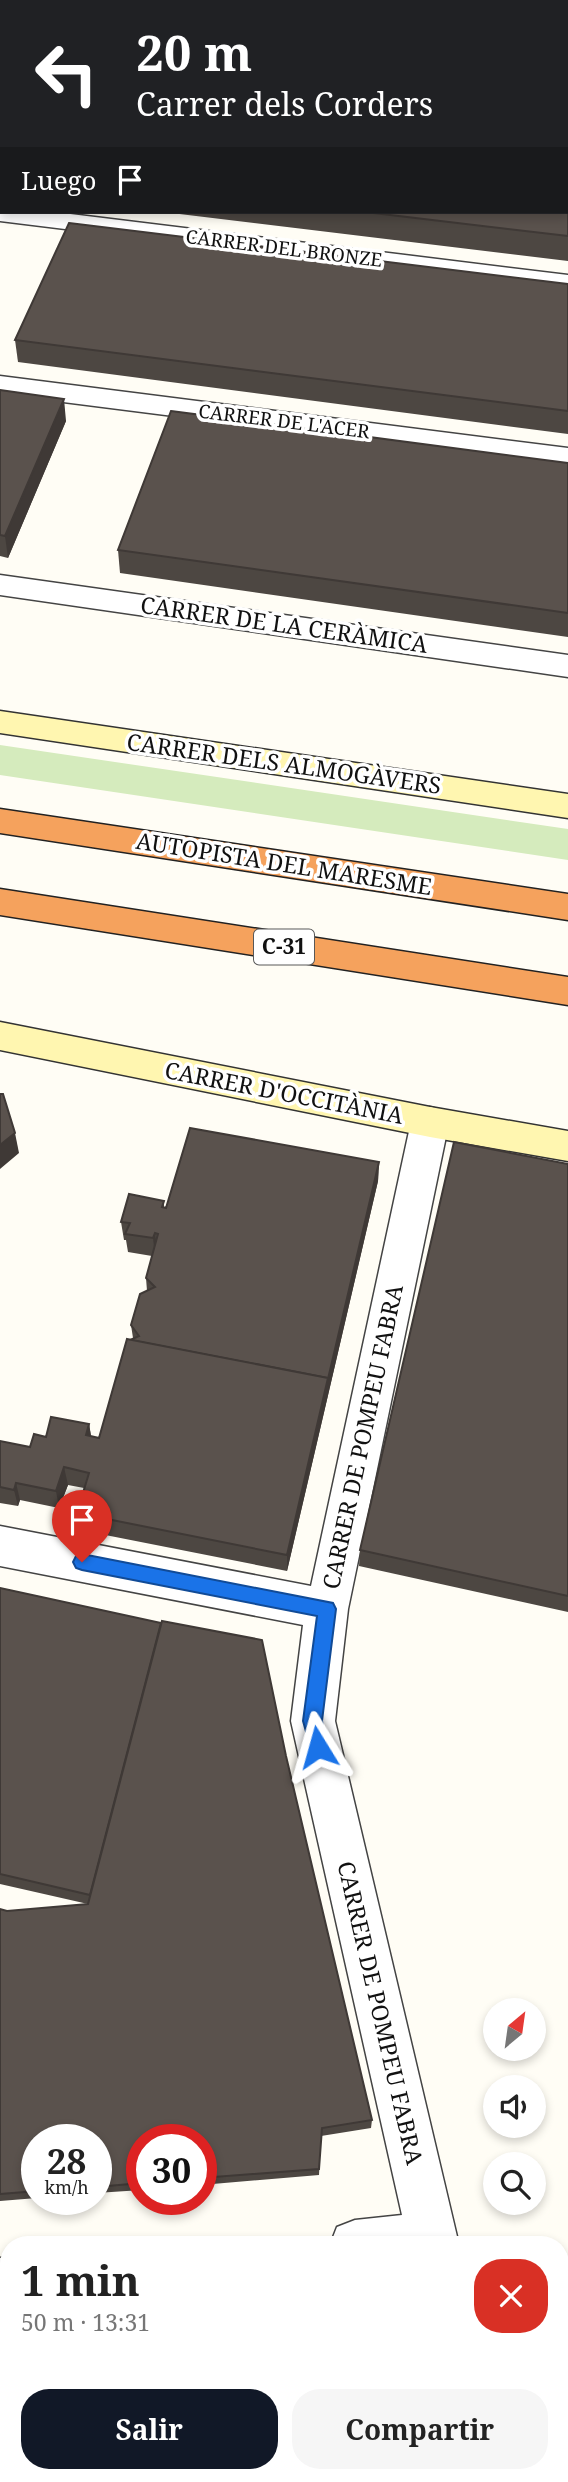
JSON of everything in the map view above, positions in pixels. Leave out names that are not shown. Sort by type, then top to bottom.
[{"type":"highway","name":"AUTOPISTA DEL MARESME","points":[[0,821],[568,906]]},
{"type":"highway","name":"C-31","points":[[0,902],[568,991]]},
{"type":"street","name":"CARRER DEL BRONZE","points":[[8,214],[568,283]]},
{"type":"street","name":"CARRER DE L'ACER","points":[[0,385],[568,457]]},
{"type":"street","name":"CARRER DE LA CERÀMICA","points":[[0,584],[568,666]]},
{"type":"street","name":"CARRER DELS ALMOGÀVERS","points":[[0,722],[568,806]]},
{"type":"street","name":"CARRER D'OCCITÀNIA","points":[[0,1036],[430,1122],[568,1146]]},
{"type":"street","name":"CARRER DE POMPEU FABRA","points":[[430,1122],[327,1609],[313,1721],[432,2236]]},
{"type":"street","points":[[0,1546],[327,1609]]},
{"type":"green space","points":[[0,745],[568,829],[568,860],[0,775]]},
{"type":"building","points":[[382,214],[568,214],[568,236]]},
{"type":"building","points":[[69,223],[568,284],[568,411],[15,340]]},
{"type":"building","points":[[0,390],[64,399],[5,536],[0,535]]},
{"type":"building","points":[[171,411],[568,463],[568,613],[118,550]]},
{"type":"building","points":[[0,1094],[3,1094],[15,1133],[0,1145]]},
{"type":"building","points":[[190,1128],[379,1162],[328,1379],[130,1340],[139,1336],[131,1325],[140,1294],[155,1287],[146,1278],[158,1234],[155,1233],[153,1238],[125,1234],[130,1223],[121,1222],[129,1194],[164,1201],[162,1207],[166,1208]]},
{"type":"building","points":[[454,1142],[568,1164],[568,1596],[360,1550]]},
{"type":"building","points":[[127,1339],[328,1378],[287,1555],[77,1513],[89,1473],[64,1467],[56,1491],[16,1483],[14,1490],[0,1487],[0,1441],[30,1447],[34,1434],[46,1437],[51,1417],[89,1424],[86,1435],[99,1438]]},
{"type":"building","points":[[0,1588],[161,1623],[90,1895],[0,1874]]},
{"type":"building","points":[[162,1621],[262,1640],[286,1756],[372,2120],[322,2128],[319,2169],[217,2177],[217,2124],[126,2124],[126,2184],[112,2186],[112,2124],[21,2124],[21,2192],[0,2194],[0,1909],[7,1911],[88,1904]]},
{"type":"route","points":[[82,1562],[327,1609],[313,1721],[318,1747]]}]
